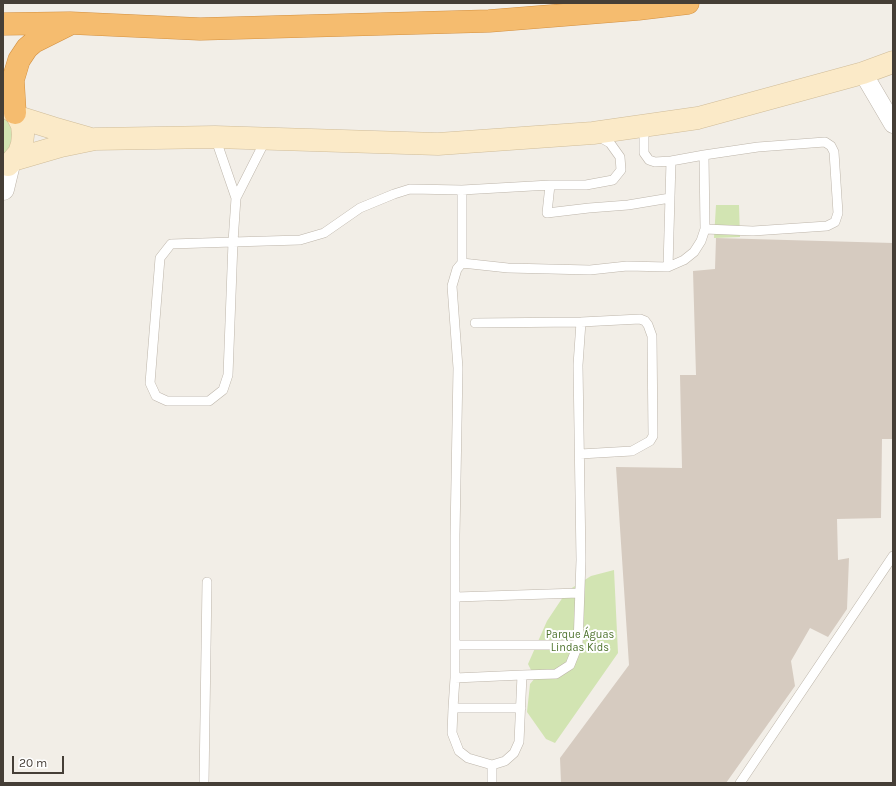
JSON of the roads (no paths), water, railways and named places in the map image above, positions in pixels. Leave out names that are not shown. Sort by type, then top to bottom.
[{"type":"highway","points":[[3,24],[70,23],[200,29],[489,21],[638,9],[688,3]]},
{"type":"highway","points":[[12,111],[13,80],[19,60],[27,48],[34,42],[70,23]]},
{"type":"main road","points":[[8,164],[61,146],[95,139],[214,137],[438,144],[594,133],[698,118],[862,73],[893,62]]},
{"type":"main road","points":[[12,111],[53,128],[95,139]]},
{"type":"main road","points":[[8,164],[19,153],[23,139],[22,126],[12,111]]},
{"type":"street","points":[[862,73],[893,124]]},
{"type":"street","points":[[3,189],[8,164]]},
{"type":"lane","points":[[644,125],[644,153],[649,160],[655,162],[671,161],[758,147],[825,142],[831,146],[834,152],[838,213],[835,222],[827,226],[752,231],[705,229]]},
{"type":"lane","points":[[266,139],[236,198],[233,242],[228,375],[223,390],[209,401],[167,401],[156,396],[150,383],[160,258],[171,244],[233,242],[300,240],[324,233],[360,208],[394,194],[418,189],[462,190],[550,185],[586,185],[613,180],[621,170],[620,157],[610,143],[594,133]]},
{"type":"lane","points":[[214,137],[236,198]]},
{"type":"lane","points":[[462,264],[549,270],[590,270],[627,266],[668,267],[684,260],[694,252],[701,242],[705,229],[704,155]]},
{"type":"lane","points":[[668,267],[671,161]]},
{"type":"lane","points":[[550,185],[547,213],[628,205],[670,198]]},
{"type":"lane","points":[[462,190],[462,264],[457,269],[452,286],[458,368],[455,522],[456,645],[452,733],[459,751],[468,758],[492,765],[505,760],[514,754],[519,742],[522,675]]},
{"type":"lane","points":[[475,323],[581,322],[640,319],[646,321],[652,336],[653,436],[650,441],[632,451],[580,454]]},
{"type":"lane","points":[[455,678],[556,674],[570,665],[578,645],[581,560],[578,365],[581,322]]},
{"type":"lane","points":[[740,783],[893,556]]},
{"type":"lane","points":[[204,783],[207,582]]},
{"type":"lane","points":[[456,597],[579,593]]},
{"type":"lane","points":[[456,645],[578,645]]},
{"type":"lane","points":[[453,708],[521,708]]},
{"type":"lane","points":[[492,765],[492,783]]},
{"type":"park label","name":"Parque Águas Lindas Kids","points":[[580,641]]}]
